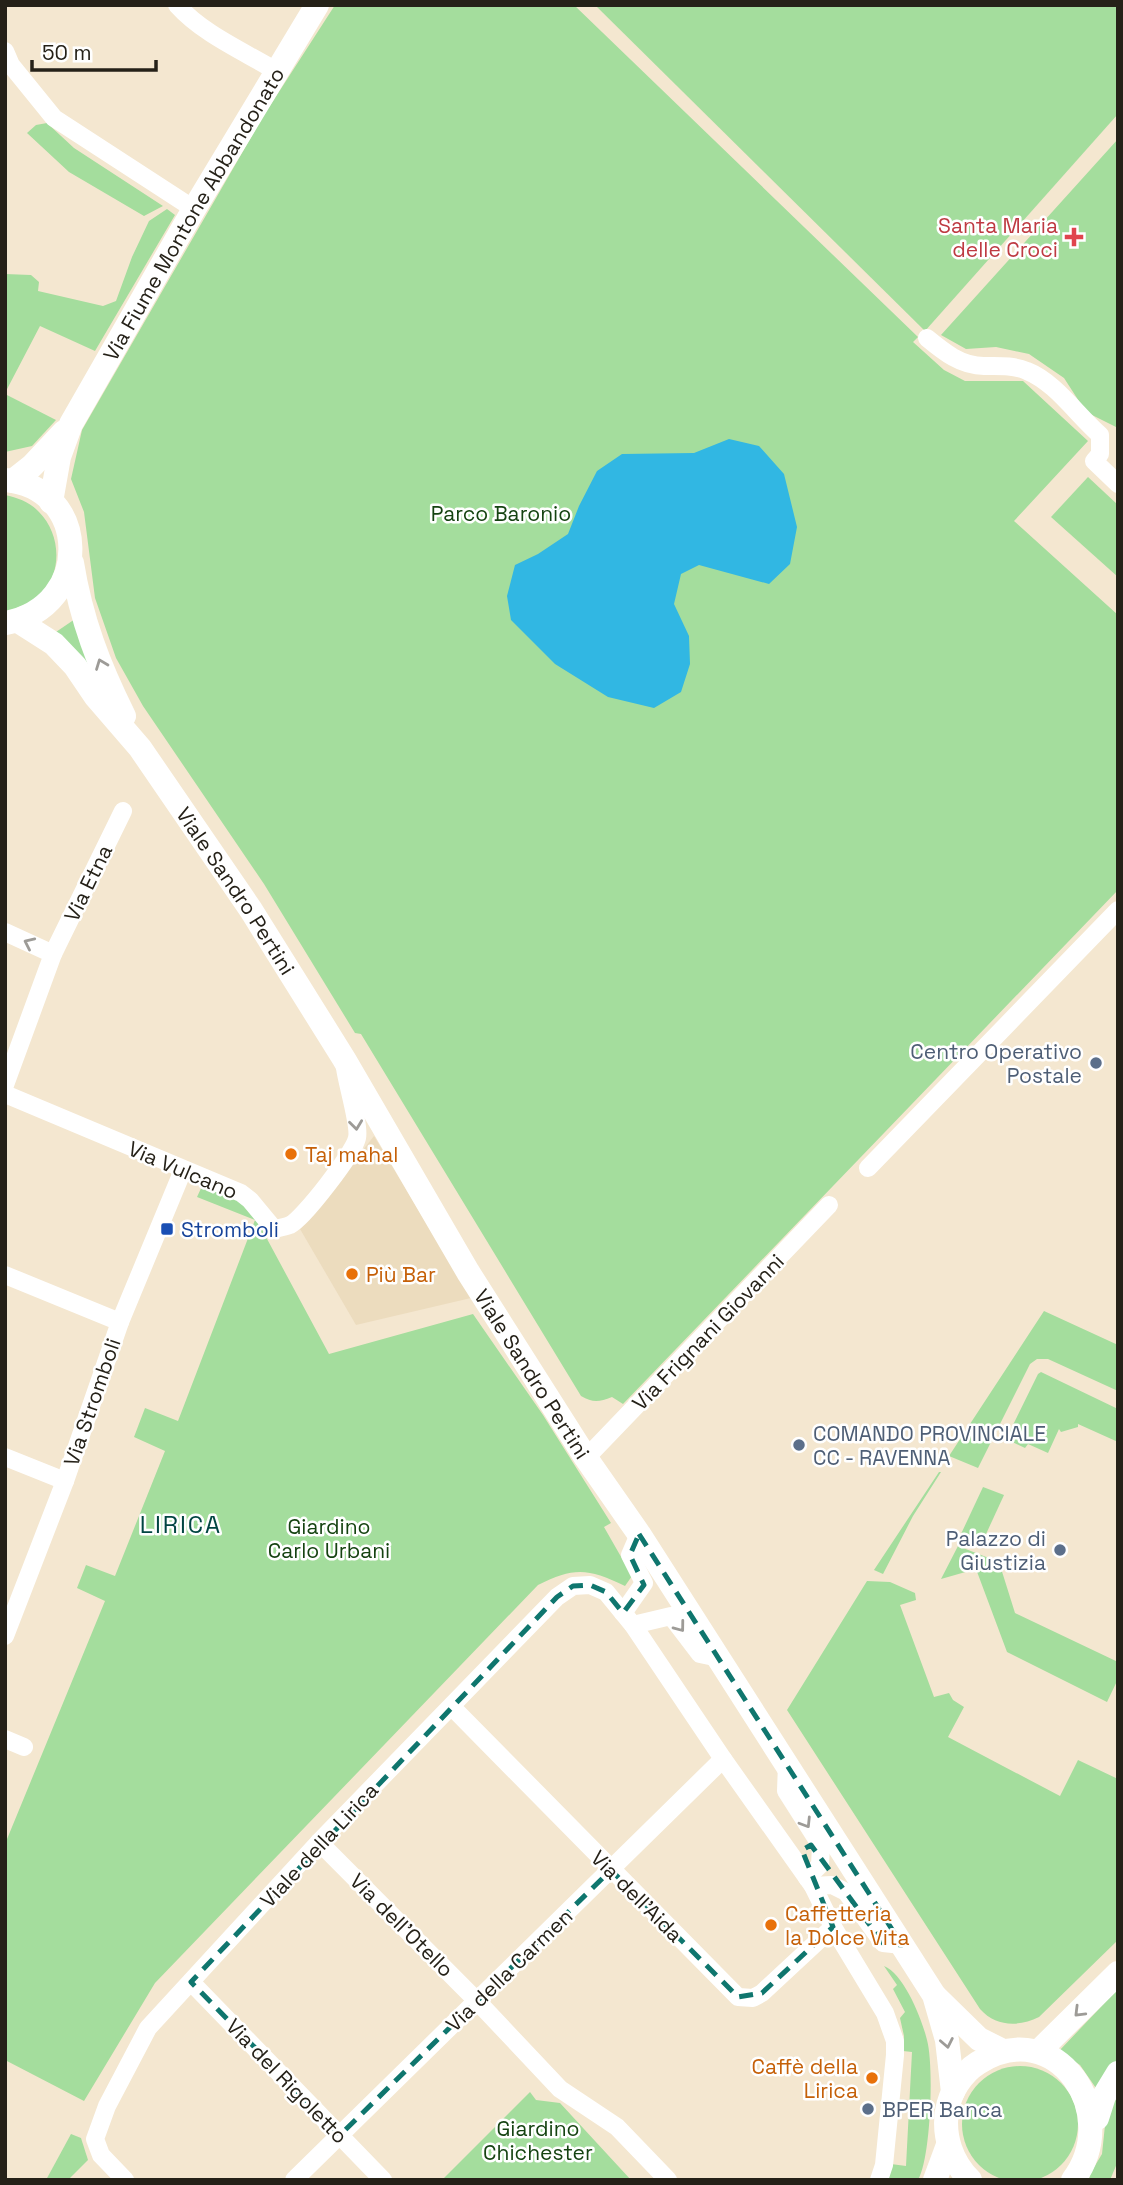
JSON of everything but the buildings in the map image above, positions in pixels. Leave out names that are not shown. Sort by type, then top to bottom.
[{"type":"main road","name":"Via Fiume Montone Abbandonato","points":[[51,502],[59,457],[71,424],[194,209],[317,5]]},
{"type":"main road","name":"Via Fiume Montone Abbandonato","points":[[9,480],[32,466],[71,424]]},
{"type":"main road","points":[[9,480],[34,488],[51,502]]},
{"type":"main road","name":"Viale Sandro Pertini","points":[[51,502],[63,518],[70,538],[71,558],[84,621],[103,671],[140,748]]},
{"type":"main road","points":[[12,622],[38,612],[54,598],[65,579],[71,558]]},
{"type":"main road","name":"Viale Sandro Pertini","points":[[12,622],[54,644],[75,666],[96,697],[140,748],[251,910],[344,1059],[468,1272],[586,1458],[719,1658],[934,1996],[979,2039],[1003,2051]]},
{"type":"main road","points":[[1039,2051],[1118,1973]]},
{"type":"main road","name":"Viale Sandro Pertini","points":[[934,1996],[947,2040],[953,2092]]},
{"type":"main road","points":[[970,2180],[954,2160],[948,2145],[947,2112],[953,2092],[962,2078],[988,2057],[1003,2051],[1021,2049],[1039,2051],[1064,2062],[1090,2092],[1097,2118]]},
{"type":"main road","points":[[1077,2178],[1092,2153],[1097,2118],[1104,2096],[1118,2073]]},
{"type":"main road","points":[[935,2180],[948,2145]]},
{"type":"street","points":[[177,5],[187,17],[276,71]]},
{"type":"street","points":[[5,51],[11,65],[54,118],[194,209]]},
{"type":"street","points":[[927,338],[947,355],[964,363],[1026,370],[1046,382],[1100,435],[1100,454],[1094,461],[1118,484]]},
{"type":"street","name":"Via Etna","points":[[5,1085],[53,954],[123,811]]},
{"type":"street","points":[[868,1168],[1118,910]]},
{"type":"street","points":[[5,932],[53,954]]},
{"type":"street","name":"Via Vulcano","points":[[5,1094],[241,1193],[274,1229],[292,1224],[348,1157],[358,1137],[344,1059]]},
{"type":"street","name":"Via Stromboli","points":[[5,1636],[65,1481],[120,1322],[183,1170]]},
{"type":"street","name":"Via Frignani Giovanni","points":[[586,1458],[830,1205]]},
{"type":"street","points":[[5,1275],[120,1322]]},
{"type":"street","points":[[5,1457],[65,1481]]},
{"type":"street","points":[[639,1534],[630,1555],[643,1587],[628,1619],[671,1616],[700,1654],[719,1658]]},
{"type":"street","name":"Viale della Lirica","points":[[125,2180],[102,2155],[95,2139],[107,2106],[148,2028],[319,1842],[557,1597],[573,1586],[590,1585],[606,1592],[628,1619],[810,1882],[833,1927],[885,2013],[895,2041],[895,2055],[884,2165],[879,2180]]},
{"type":"street","name":"Via dell'Aida","points":[[452,1707],[738,1997],[753,1998],[762,1993],[833,1927]]},
{"type":"street","points":[[5,1739],[24,1747]]},
{"type":"street","name":"Via della Carmen","points":[[294,2180],[723,1759]]},
{"type":"street","points":[[787,1764],[786,1791],[821,1846],[820,1865],[810,1882],[832,1885],[846,1892],[883,1943],[902,1945]]},
{"type":"street","name":"Via dell'Otello","points":[[319,1842],[560,2089],[617,2127],[668,2180]]},
{"type":"street","name":"Via del Rigoletto","points":[[191,1982],[383,2180]]},
{"type":"highlighted area","points":[[639,1534],[902,1945],[883,1943],[811,1845],[802,1850],[833,1927],[762,1993],[738,1997],[611,1870],[340,2135],[191,1982],[557,1597],[573,1586],[590,1585],[606,1592],[623,1613],[644,1585],[630,1555]]},
{"type":"shaded area","points":[[374,1136],[471,1298],[356,1325],[300,1229]]},
{"type":"green space","name":"Parco Baronio","points":[[335,5],[574,5],[918,337],[913,342],[944,370],[965,381],[1023,381],[1088,441],[1014,521],[1118,615],[1118,890],[623,1404],[612,1397],[596,1401],[581,1396],[361,1034],[355,1033],[264,884],[143,706],[116,658],[95,598],[84,512],[71,479],[82,430],[264,115]]},
{"type":"green space","points":[[595,5],[1118,5],[1118,114],[925,331]]},
{"type":"green space","points":[[47,123],[74,148],[163,206],[144,216],[69,172],[27,133],[36,125]]},
{"type":"green space","name":"Santa Maria delle Croci","points":[[1118,139],[1118,428],[1086,412],[1064,378],[1029,354],[996,347],[966,349],[941,335]]},
{"type":"green space","points":[[167,209],[175,215],[95,351],[40,326],[5,393],[5,274],[31,275],[39,282],[38,291],[103,306],[116,301],[149,221]]},
{"type":"green space","points":[[5,394],[56,420],[32,446],[5,452]]},
{"type":"green space","points":[[1088,477],[1118,505],[1118,577],[1051,517]]},
{"type":"green space","points":[[5,495],[32,506],[46,521],[55,542],[56,565],[53,576],[40,596],[5,613]]},
{"type":"green space","points":[[78,617],[110,702],[53,634]]},
{"type":"green space","name":"Giardino Carlo Urbani","points":[[203,1184],[240,1201],[259,1224],[329,1354],[473,1314],[543,1415],[611,1523],[604,1527],[632,1576],[625,1586],[601,1576],[581,1572],[562,1575],[538,1585],[155,1983],[84,2101],[5,2060],[5,1844],[105,1601],[77,1588],[86,1565],[115,1576],[165,1451],[134,1437],[145,1408],[178,1421],[255,1220],[197,1197]]},
{"type":"green space","points":[[1044,1311],[1118,1345],[1118,1391],[1048,1359],[1037,1359],[1030,1364],[978,1468],[949,1456]]},
{"type":"green space","points":[[1041,1372],[1118,1409],[1118,1442],[1078,1424],[1078,1427],[1061,1432],[1059,1429],[1048,1453],[1028,1444],[1025,1448],[1006,1439]]},
{"type":"green space","points":[[939,1472],[883,1574],[874,1570]]},
{"type":"green space","points":[[983,1487],[1004,1495],[981,1545],[962,1537],[961,1534]]},
{"type":"green space","points":[[958,1546],[999,1562],[1015,1613],[1118,1662],[1118,1679],[1107,1702],[1007,1652],[976,1569],[941,1579]]},
{"type":"green space","points":[[867,1581],[890,1582],[915,1593],[916,1600],[900,1605],[934,1697],[949,1693],[953,1700],[964,1707],[948,1737],[1060,1796],[1078,1760],[1118,1779],[1118,1940],[1039,2017],[1008,2024],[993,2019],[980,2009],[787,1710]]},
{"type":"green space","points":[[884,1966],[898,1978],[911,1998],[925,2031],[929,2052],[931,2089],[928,2133],[918,2180],[886,2180],[891,2164],[906,2166],[912,2052],[903,2051],[904,2036],[900,2018],[905,2012],[893,1989],[897,1985]]},
{"type":"green space","points":[[1118,1989],[1118,2063],[1098,2091],[1080,2065],[1059,2051]]},
{"type":"green space","points":[[1020,2066],[1042,2071],[1061,2083],[1073,2102],[1078,2124],[1073,2146],[1061,2165],[1042,2177],[1020,2182],[998,2177],[979,2165],[967,2146],[962,2124],[967,2102],[979,2083],[998,2071]]},
{"type":"green space","points":[[1118,2084],[1118,2161],[1110,2180],[1089,2180],[1102,2154],[1107,2106]]},
{"type":"green space","name":"Giardino Chichester","points":[[530,2092],[536,2100],[560,2103],[631,2180],[442,2180]]},
{"type":"green space","points":[[71,2134],[81,2138],[88,2160],[68,2180],[46,2180]]},
{"type":"water","points":[[729,439],[759,446],[784,474],[797,527],[790,564],[769,584],[699,565],[681,574],[674,604],[689,636],[690,664],[681,692],[654,708],[608,697],[555,664],[511,620],[507,596],[515,565],[538,554],[568,534],[597,471],[622,454],[694,453]]},
{"type":"place","name":"Santa Maria delle Croci","points":[[1074,237]]},
{"type":"place","name":"Centro Operativo Postale","points":[[1096,1063]]},
{"type":"place","name":"Taj mahal","points":[[291,1154]]},
{"type":"place","name":"Stromboli","points":[[167,1229]]},
{"type":"place","name":"Più Bar","points":[[352,1274]]},
{"type":"place","name":"COMANDO PROVINCIALE CC - RAVENNA","points":[[799,1445]]},
{"type":"place","name":"Palazzo di Giustizia","points":[[1060,1550]]},
{"type":"place","name":"Caffetteria la Dolce Vita","points":[[771,1925]]},
{"type":"place","name":"Caffè della Lirica","points":[[872,2078]]},
{"type":"place","name":"BPER Banca","points":[[868,2109]]},
{"type":"district","name":"LIRICA","points":[[181,1524]]}]
